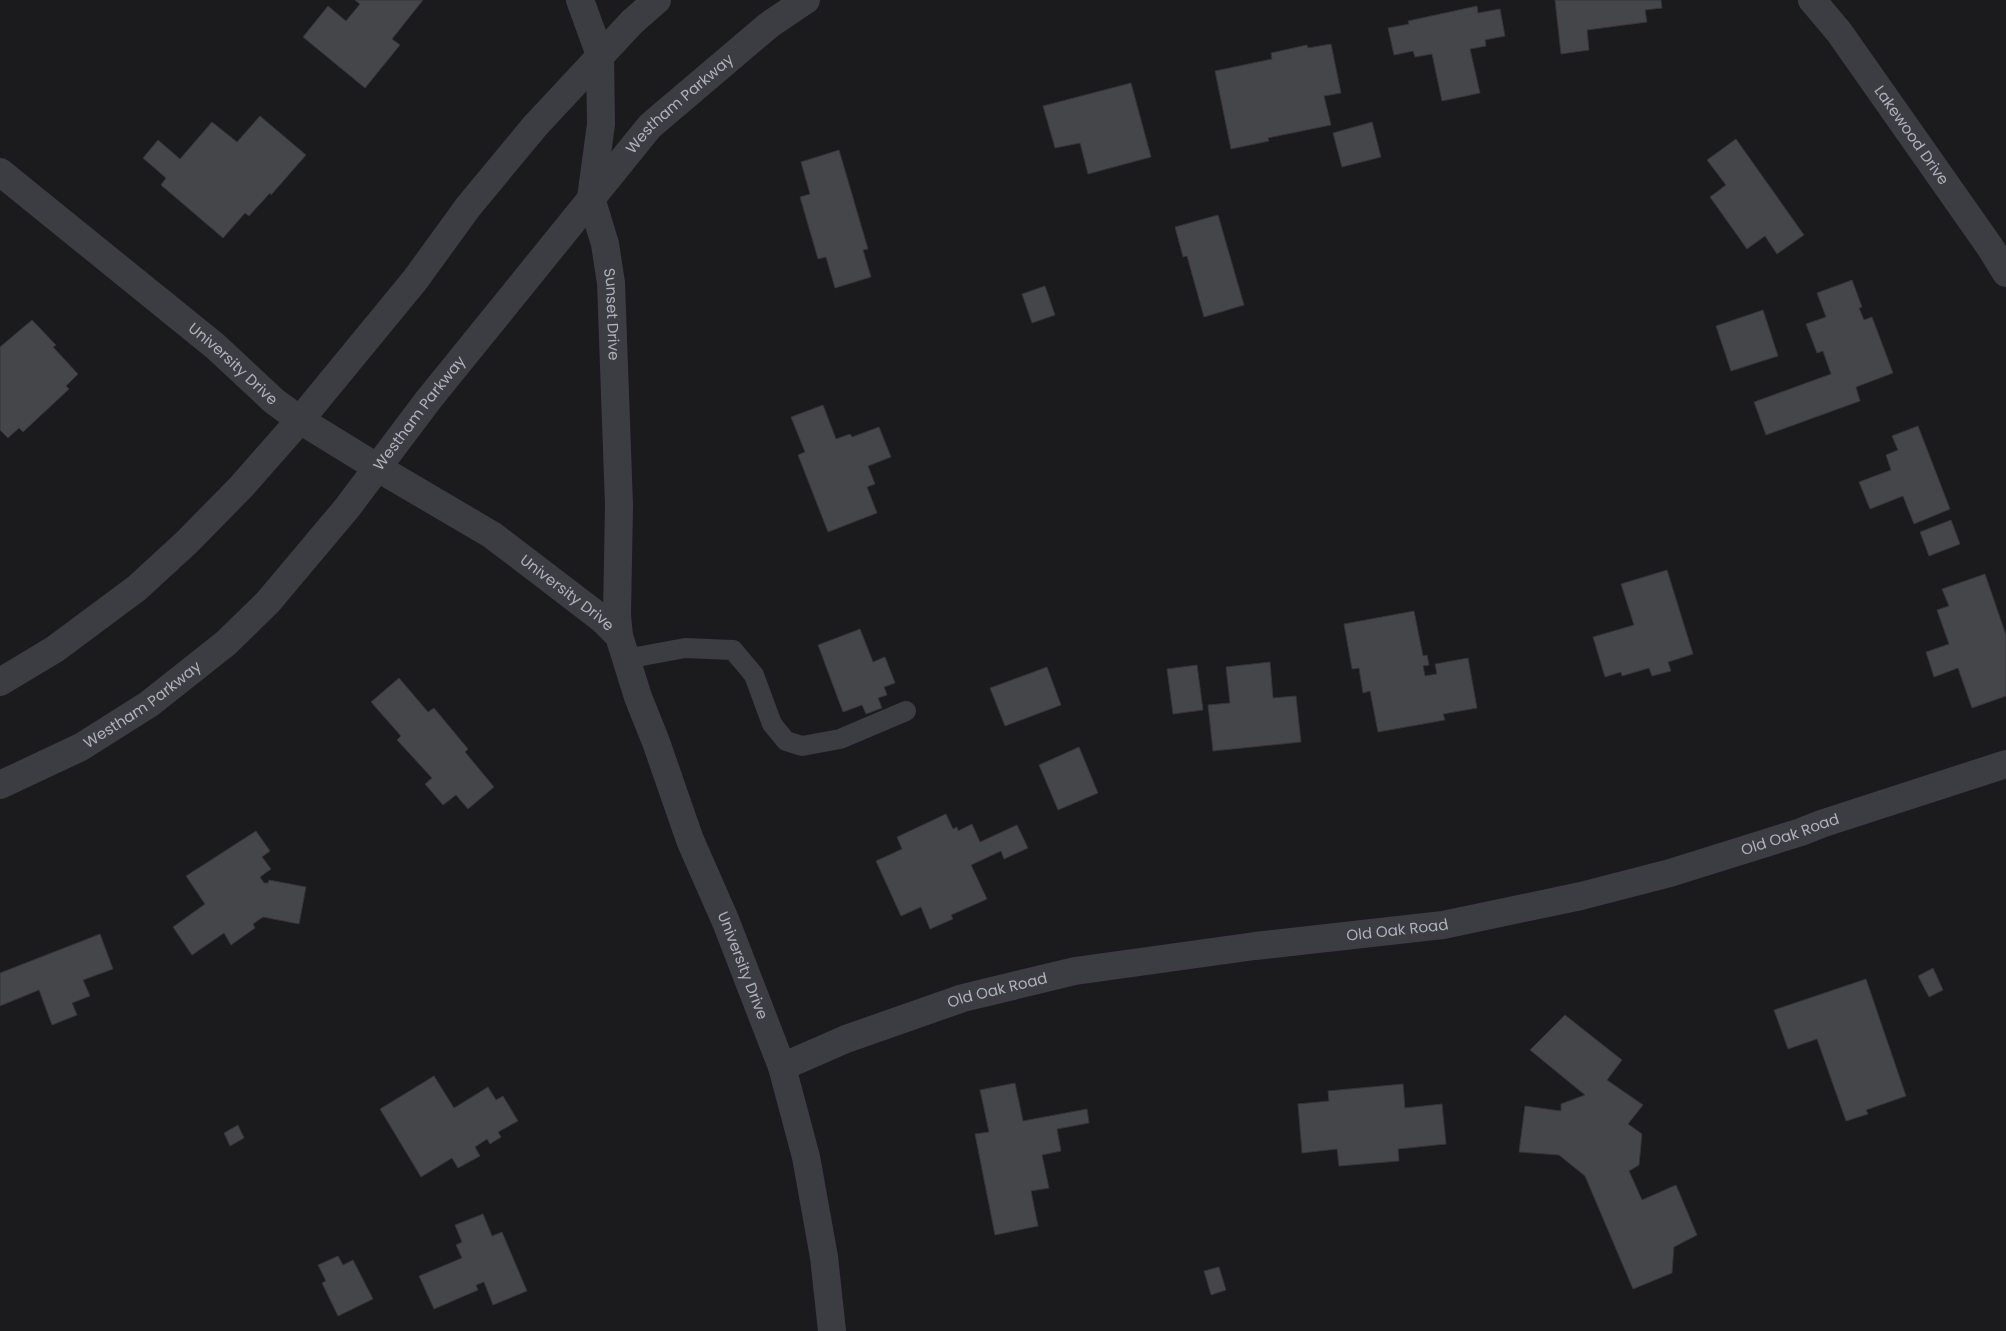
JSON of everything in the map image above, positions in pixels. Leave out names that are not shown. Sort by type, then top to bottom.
[{"type":"street","name":"Sunset Drive","points":[[580,0],[600,54],[601,124],[591,198],[605,244],[611,283],[619,505],[617,615],[622,648]]},
{"type":"street","points":[[0,682],[55,649],[137,588],[187,542],[241,487],[300,420],[416,280],[480,192],[535,126],[600,54],[656,0]]},
{"type":"street","name":"Westham Parkway","points":[[0,785],[81,747],[149,704],[226,643],[268,602],[347,508],[429,399],[650,126],[769,25],[806,0]]},
{"type":"street","name":"Lakewood Drive","points":[[1812,0],[1839,32],[2006,273]]},
{"type":"street","name":"University Drive","points":[[0,172],[215,346],[274,401],[300,420],[378,468],[492,535],[602,619],[622,648],[690,840],[726,922],[782,1067],[806,1157],[824,1257],[832,1331]]},
{"type":"street","name":"Old Oak Road","points":[[782,1067],[846,1039],[963,998],[1075,971],[1255,946],[1443,925],[1580,896],[1670,873],[2006,764]]},
{"type":"lane","points":[[622,648],[733,650],[754,674],[772,724],[786,741],[802,746],[840,738],[906,710]]},
{"type":"building","points":[[355,0],[423,0],[392,39],[400,45],[365,88],[303,37],[328,6],[346,21],[360,4]]},
{"type":"building","points":[[1555,0],[1661,0],[1662,8],[1645,10],[1647,22],[1587,30],[1589,50],[1561,54]]},
{"type":"building","points":[[1477,6],[1478,13],[1500,9],[1505,36],[1485,40],[1486,46],[1470,49],[1480,93],[1442,101],[1432,54],[1415,57],[1413,51],[1394,55],[1388,28],[1409,24],[1408,21]]},
{"type":"building","points":[[1331,44],[1341,93],[1324,96],[1331,125],[1268,138],[1269,141],[1231,149],[1215,71],[1272,59],[1271,53],[1307,45],[1308,48]]},
{"type":"building","points":[[1131,83],[1151,157],[1088,174],[1080,143],[1055,148],[1043,106]]},
{"type":"building","points":[[260,116],[306,155],[271,195],[270,193],[249,216],[245,213],[223,238],[161,185],[166,178],[143,158],[158,140],[180,159],[212,122],[237,142]]},
{"type":"building","points":[[1372,122],[1381,157],[1342,167],[1333,133]]},
{"type":"building","points":[[1736,139],[1804,235],[1777,254],[1765,236],[1747,249],[1710,197],[1726,185],[1707,160]]},
{"type":"building","points":[[839,150],[868,249],[863,250],[871,277],[835,288],[826,257],[818,259],[800,197],[810,194],[801,162]]},
{"type":"building","points":[[1218,215],[1244,305],[1204,317],[1187,256],[1183,257],[1175,227]]},
{"type":"building","points":[[1852,280],[1862,307],[1859,308],[1864,320],[1872,317],[1893,373],[1856,387],[1860,401],[1766,435],[1754,402],[1831,374],[1823,351],[1817,353],[1806,324],[1826,317],[1817,293]]},
{"type":"building","points":[[1045,286],[1055,315],[1032,323],[1022,294]]},
{"type":"building","points":[[1763,310],[1778,356],[1731,371],[1716,326]]},
{"type":"building","points":[[32,320],[56,345],[53,347],[78,374],[66,386],[69,389],[23,432],[19,428],[8,438],[0,430],[0,347]]},
{"type":"building","points":[[823,405],[836,439],[850,434],[852,437],[879,427],[891,457],[868,466],[875,484],[867,487],[877,513],[828,532],[798,455],[805,452],[791,417]]},
{"type":"building","points":[[1918,426],[1950,509],[1914,524],[1903,496],[1870,509],[1859,482],[1891,470],[1886,455],[1898,450],[1892,436]]},
{"type":"building","points":[[1951,520],[1960,544],[1929,556],[1920,532]]},
{"type":"building","points":[[1667,570],[1693,654],[1668,662],[1671,671],[1652,676],[1649,668],[1622,676],[1621,672],[1605,677],[1593,637],[1634,625],[1621,584]]},
{"type":"building","points":[[1985,574],[2006,635],[2006,696],[1972,708],[1958,668],[1934,677],[1926,652],[1949,644],[1937,610],[1949,606],[1942,589]]},
{"type":"building","points":[[1414,611],[1423,656],[1427,655],[1429,665],[1423,666],[1425,676],[1437,674],[1435,664],[1468,658],[1477,708],[1443,714],[1445,720],[1378,732],[1370,691],[1363,693],[1359,668],[1352,669],[1344,624]]},
{"type":"building","points":[[860,629],[873,662],[885,657],[895,683],[884,687],[887,695],[878,698],[882,708],[866,714],[862,705],[843,712],[818,645]]},
{"type":"building","points":[[1270,662],[1273,698],[1296,696],[1301,742],[1213,751],[1208,705],[1230,703],[1226,667]]},
{"type":"building","points":[[1197,665],[1203,710],[1173,714],[1167,669]]},
{"type":"building","points":[[1047,667],[1061,705],[1005,726],[990,688]]},
{"type":"building","points":[[399,678],[428,712],[434,708],[468,749],[465,752],[494,787],[468,809],[456,795],[443,805],[425,784],[432,778],[397,740],[401,736],[371,702]]},
{"type":"building","points":[[1079,747],[1098,793],[1058,810],[1039,765]]},
{"type":"building","points":[[946,814],[953,829],[957,827],[958,831],[972,824],[980,842],[1017,825],[1028,848],[1004,859],[1001,851],[971,865],[987,899],[951,915],[953,919],[930,929],[921,907],[901,916],[876,861],[902,849],[897,837]]},
{"type":"building","points":[[256,831],[270,851],[262,857],[271,869],[260,877],[264,883],[268,883],[269,880],[306,887],[299,924],[263,917],[253,924],[255,928],[231,945],[224,933],[192,955],[173,927],[205,904],[186,876]]},
{"type":"building","points":[[100,934],[113,969],[83,980],[90,996],[72,1003],[77,1015],[52,1025],[39,990],[0,1006],[0,973]]},
{"type":"building","points":[[1933,968],[1943,990],[1929,997],[1918,976]]},
{"type":"building","points":[[1866,979],[1906,1096],[1866,1110],[1868,1114],[1846,1121],[1817,1039],[1788,1049],[1774,1010]]},
{"type":"building","points":[[1565,1015],[1622,1060],[1607,1080],[1643,1105],[1628,1124],[1642,1134],[1639,1165],[1629,1171],[1642,1200],[1676,1185],[1697,1235],[1674,1247],[1672,1273],[1633,1289],[1585,1176],[1559,1155],[1519,1152],[1525,1106],[1561,1111],[1561,1104],[1585,1095],[1530,1050]]},
{"type":"building","points":[[434,1076],[454,1108],[488,1087],[496,1100],[503,1096],[518,1121],[498,1132],[501,1137],[490,1144],[487,1139],[475,1147],[480,1156],[458,1168],[452,1158],[421,1177],[380,1109]]},
{"type":"building","points":[[1015,1083],[1023,1121],[1087,1109],[1089,1123],[1057,1129],[1061,1151],[1042,1155],[1049,1188],[1031,1191],[1038,1226],[995,1235],[975,1134],[989,1132],[980,1090]]},
{"type":"building","points":[[1403,1084],[1405,1108],[1442,1104],[1446,1144],[1398,1149],[1399,1161],[1339,1166],[1337,1149],[1302,1153],[1298,1104],[1329,1101],[1328,1091]]},
{"type":"building","points":[[238,1125],[244,1138],[230,1146],[224,1133]]},
{"type":"building","points":[[483,1214],[492,1236],[502,1232],[527,1291],[493,1305],[484,1282],[476,1285],[478,1290],[434,1309],[419,1276],[462,1258],[456,1245],[462,1242],[455,1225]]},
{"type":"building","points":[[338,1256],[343,1265],[353,1260],[373,1299],[338,1316],[322,1283],[326,1281],[318,1265]]},
{"type":"building","points":[[1219,1267],[1226,1290],[1211,1295],[1204,1271]]}]
